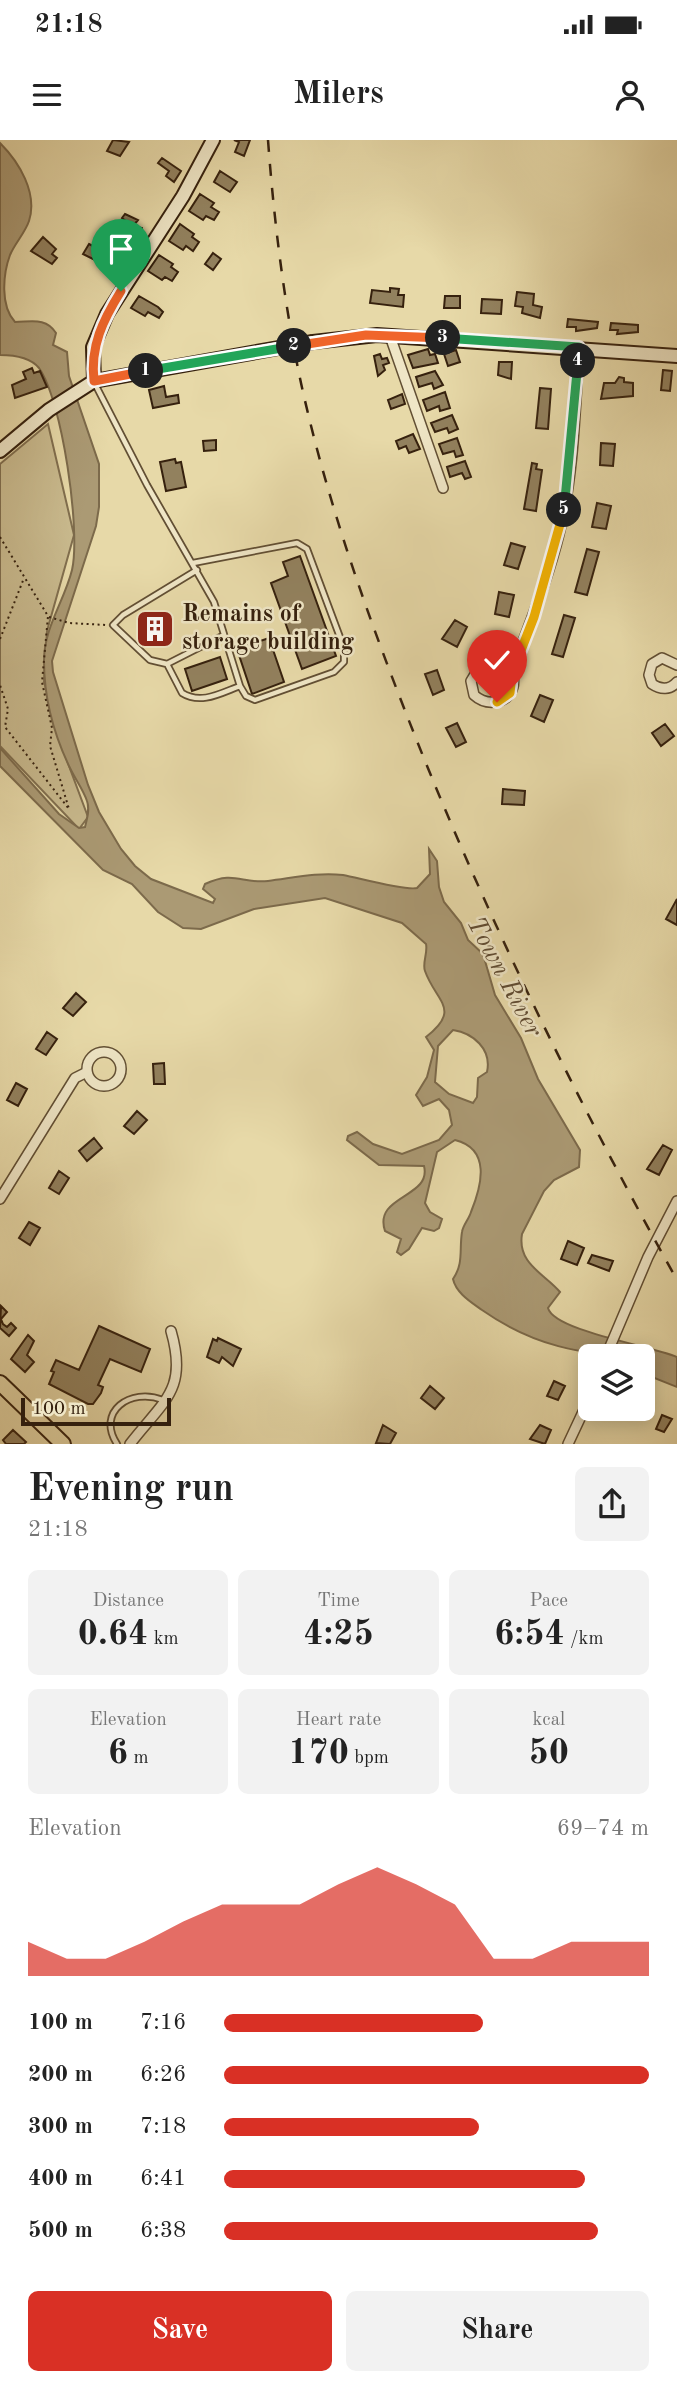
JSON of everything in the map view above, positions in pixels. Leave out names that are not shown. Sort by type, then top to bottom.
[{"type":"main road","points":[[0,1383],[63,1444]]},
{"type":"street","points":[[94,381],[93,347],[107,314],[183,196],[213,140]]},
{"type":"street","points":[[0,451],[49,410],[94,381],[352,336],[579,347],[677,356]]},
{"type":"street","points":[[390,336],[443,488]]},
{"type":"street","points":[[513,667],[494,665],[477,671],[471,681],[474,695],[486,702],[503,700],[513,685],[513,667],[534,617],[562,519],[570,465],[579,347]]},
{"type":"street","points":[[677,665],[662,658],[654,662],[649,672],[650,681],[660,688],[669,688],[677,682]]},
{"type":"street","points":[[0,1199],[75,1078],[87,1072]]},
{"type":"street","points":[[611,1344],[655,1241],[677,1200]]},
{"type":"street","points":[[130,1444],[164,1400],[178,1376],[177,1352],[172,1331]]},
{"type":"street","points":[[568,1444],[579,1421]]},
{"type":"lane","points":[[94,381],[136,465],[214,602],[240,686],[246,696],[255,699],[334,671],[344,662],[344,648],[307,549],[297,542],[193,563]]},
{"type":"lane","points":[[197,570],[123,615],[113,625],[150,660],[167,664],[224,635]]},
{"type":"lane","points":[[167,664],[182,693],[195,699],[210,698],[240,686]]},
{"type":"lane","points":[[117,1444],[111,1433],[111,1424],[125,1400],[143,1394],[164,1400]]},
{"type":"path","points":[[0,537],[48,617],[42,682],[52,729],[51,746],[69,809],[5,727],[8,709],[0,685]]},
{"type":"path","points":[[0,639],[25,576]]},
{"type":"path","points":[[48,617],[69,623],[113,625]]},
{"type":"shaded area","points":[[0,143],[20,169],[31,200],[29,221],[8,263],[4,290],[7,307],[15,322],[43,322],[56,333],[53,345],[67,352],[69,376],[99,464],[96,526],[52,661],[53,672],[88,785],[99,812],[121,849],[135,866],[151,879],[213,903],[215,899],[203,889],[205,884],[224,878],[268,881],[333,874],[403,888],[417,888],[430,874],[429,849],[437,861],[439,887],[444,902],[461,923],[468,940],[483,954],[495,995],[521,1038],[538,1079],[580,1150],[579,1167],[554,1180],[544,1191],[522,1234],[524,1253],[534,1268],[560,1292],[548,1308],[554,1316],[585,1331],[631,1344],[578,1344],[578,1351],[558,1346],[501,1322],[461,1293],[453,1279],[460,1262],[463,1229],[475,1202],[481,1169],[474,1151],[466,1145],[455,1140],[437,1152],[425,1203],[430,1212],[442,1219],[439,1228],[434,1231],[422,1228],[409,1249],[401,1255],[397,1252],[401,1239],[385,1231],[384,1219],[387,1210],[420,1185],[424,1177],[424,1166],[379,1165],[347,1140],[348,1136],[357,1132],[373,1144],[402,1154],[439,1140],[452,1125],[449,1110],[439,1099],[423,1106],[416,1095],[427,1077],[434,1050],[426,1037],[443,1019],[444,1012],[425,971],[426,944],[402,923],[325,898],[254,909],[201,929],[183,928],[158,912],[132,884],[103,870],[0,766],[0,748],[59,814],[79,828],[85,827],[88,804],[64,755],[55,729],[44,675],[47,637],[72,570],[74,526],[68,466],[47,384],[35,364],[16,356],[0,355]],"holes":[[[453,1030],[467,1035],[484,1049],[488,1064],[487,1072],[478,1078],[477,1097],[473,1103],[449,1094],[435,1082],[438,1046]]]},
{"type":"shaded area","points":[[48,424],[74,535],[47,631],[44,682],[66,758],[88,817],[79,829],[0,746],[0,464]]},
{"type":"shaded area","points":[[655,1350],[677,1357],[677,1387],[655,1378]]},
{"type":"building","points":[[113,140],[129,142],[120,156],[107,151]]},
{"type":"building","points":[[234,140],[250,140],[244,156],[235,152],[239,142]]},
{"type":"building","points":[[162,158],[181,171],[174,182],[166,176],[169,171],[158,163]]},
{"type":"building","points":[[220,171],[237,182],[230,192],[214,182]]},
{"type":"building","points":[[200,194],[214,203],[211,207],[219,212],[214,220],[206,216],[203,220],[189,211]]},
{"type":"building","points":[[125,214],[138,220],[133,226],[142,228],[131,248],[110,236],[116,228],[122,232],[128,223],[122,218]]},
{"type":"building","points":[[180,224],[194,234],[192,237],[199,242],[193,251],[186,246],[183,250],[169,241]]},
{"type":"building","points":[[43,237],[56,249],[52,254],[57,258],[52,264],[31,251]]},
{"type":"building","points":[[89,244],[106,253],[99,262],[83,254]]},
{"type":"building","points":[[213,253],[221,259],[213,270],[205,264]]},
{"type":"building","points":[[159,255],[173,264],[171,267],[178,272],[172,281],[165,277],[162,280],[148,271]]},
{"type":"building","points":[[390,288],[399,289],[398,295],[404,295],[403,307],[370,303],[372,290],[390,292]]},
{"type":"building","points":[[517,292],[534,294],[533,305],[542,307],[540,318],[522,313],[523,307],[515,306]]},
{"type":"building","points":[[139,296],[163,312],[159,318],[148,312],[145,316],[131,308]]},
{"type":"building","points":[[445,296],[460,296],[460,308],[444,308]]},
{"type":"building","points":[[482,299],[502,300],[501,314],[481,313]]},
{"type":"building","points":[[568,319],[598,322],[597,328],[576,331],[576,327],[567,327]]},
{"type":"building","points":[[611,323],[638,325],[638,332],[617,334],[618,330],[610,330]]},
{"type":"building","points":[[428,349],[430,355],[435,354],[438,363],[413,368],[408,355]]},
{"type":"building","points":[[456,350],[460,362],[448,366],[444,354]]},
{"type":"building","points":[[380,354],[382,359],[387,358],[389,363],[383,365],[385,370],[378,376],[374,356]]},
{"type":"building","points":[[499,362],[512,362],[511,379],[498,375]]},
{"type":"building","points":[[32,368],[34,373],[40,371],[47,387],[15,398],[12,385],[26,379],[23,372]]},
{"type":"building","points":[[663,370],[672,371],[670,391],[661,390]]},
{"type":"building","points":[[435,371],[443,385],[434,389],[432,383],[419,387],[416,377]]},
{"type":"building","points":[[619,377],[624,378],[624,382],[633,383],[633,396],[601,399],[604,383],[615,383]]},
{"type":"building","points":[[164,386],[166,397],[178,395],[179,403],[153,408],[149,390]]},
{"type":"building","points":[[540,388],[551,389],[548,429],[536,428]]},
{"type":"building","points":[[445,392],[450,408],[440,411],[439,406],[427,411],[423,400]]},
{"type":"building","points":[[402,394],[405,404],[391,409],[388,400]]},
{"type":"building","points":[[452,415],[458,429],[449,433],[447,428],[435,432],[431,423]]},
{"type":"building","points":[[413,434],[420,449],[409,453],[406,446],[399,449],[396,441]]},
{"type":"building","points":[[457,438],[463,455],[456,457],[454,451],[443,454],[439,444]]},
{"type":"building","points":[[216,440],[216,450],[204,451],[203,441]]},
{"type":"building","points":[[601,443],[615,444],[613,466],[600,465]]},
{"type":"building","points":[[175,459],[176,463],[181,462],[186,487],[166,491],[160,462]]},
{"type":"building","points":[[465,461],[471,477],[465,479],[462,473],[450,477],[447,467]]},
{"type":"building","points":[[532,463],[537,464],[536,469],[542,470],[536,511],[524,509]]},
{"type":"building","points":[[597,503],[611,506],[606,529],[592,527]]},
{"type":"building","points":[[511,543],[525,547],[518,569],[504,565]]},
{"type":"building","points":[[587,549],[599,552],[587,595],[575,592]]},
{"type":"building","points":[[300,556],[336,656],[302,669],[271,583],[288,576],[283,562]]},
{"type":"building","points":[[499,592],[514,595],[509,617],[495,614]]},
{"type":"building","name":"Remains of storage building","points":[[154,612],[171,636],[157,646],[139,622]]},
{"type":"building","points":[[564,615],[575,618],[563,657],[552,654]]},
{"type":"building","points":[[455,620],[467,627],[457,647],[442,639]]},
{"type":"building","points":[[269,638],[284,682],[252,694],[237,649]]},
{"type":"building","points":[[220,657],[227,679],[192,691],[185,669]]},
{"type":"building","points":[[437,670],[444,690],[433,695],[425,674]]},
{"type":"building","points":[[540,695],[553,700],[544,722],[531,716]]},
{"type":"building","points":[[457,723],[466,742],[456,747],[446,728]]},
{"type":"building","points":[[665,724],[674,736],[661,746],[652,733]]},
{"type":"building","points":[[503,789],[525,791],[524,805],[502,804]]},
{"type":"building","points":[[677,899],[677,925],[666,919]]},
{"type":"building","points":[[76,993],[86,1002],[73,1016],[63,1008]]},
{"type":"building","points":[[47,1032],[57,1039],[46,1055],[36,1049]]},
{"type":"building","points":[[164,1063],[165,1084],[154,1084],[153,1064]]},
{"type":"building","points":[[16,1083],[27,1089],[18,1106],[7,1100]]},
{"type":"building","points":[[137,1111],[147,1120],[134,1134],[124,1126]]},
{"type":"building","points":[[94,1138],[102,1148],[87,1161],[79,1151]]},
{"type":"building","points":[[663,1145],[672,1150],[659,1175],[647,1169]]},
{"type":"building","points":[[59,1171],[69,1178],[59,1194],[49,1188]]},
{"type":"building","points":[[29,1222],[40,1228],[30,1245],[19,1238]]},
{"type":"building","points":[[568,1241],[584,1248],[577,1265],[561,1259]]},
{"type":"building","points":[[592,1255],[613,1261],[609,1271],[588,1263]]},
{"type":"building","points":[[1,1306],[7,1312],[1,1319],[3,1324],[7,1327],[11,1323],[16,1328],[9,1336],[0,1328]]},
{"type":"building","points":[[99,1326],[150,1349],[141,1372],[110,1359],[98,1385],[103,1387],[101,1393],[93,1404],[88,1404],[49,1384],[56,1360],[79,1370]]},
{"type":"building","points":[[28,1335],[34,1341],[27,1355],[34,1362],[25,1372],[11,1359]]},
{"type":"building","points":[[218,1338],[241,1349],[233,1366],[222,1357],[219,1363],[207,1357],[213,1339],[217,1341]]},
{"type":"building","points":[[554,1381],[565,1386],[558,1400],[547,1396]]},
{"type":"building","points":[[430,1386],[444,1398],[435,1409],[421,1398]]},
{"type":"building","points":[[662,1415],[672,1419],[664,1432],[656,1429]]},
{"type":"building","points":[[383,1425],[396,1433],[390,1444],[376,1443]]},
{"type":"building","points":[[540,1425],[551,1430],[545,1444],[530,1439]]},
{"type":"building","points":[[13,1430],[26,1442],[24,1444],[6,1444],[3,1440]]},
{"type":"railway","points":[[268,140],[280,262],[301,383],[325,478],[370,618],[423,756],[510,956],[574,1087],[677,1280]]},
{"type":"place","name":"Remains of storage building","points":[[155,629]]},
{"type":"route","points":[[121,291],[107,314],[93,347],[94,381],[114,375],[158,370],[352,336],[439,337],[579,347],[570,465],[559,536],[528,635],[513,667],[512,689],[508,696],[497,702]]},
{"type":"water label","name":"Town River","points":[[504,977]]}]
